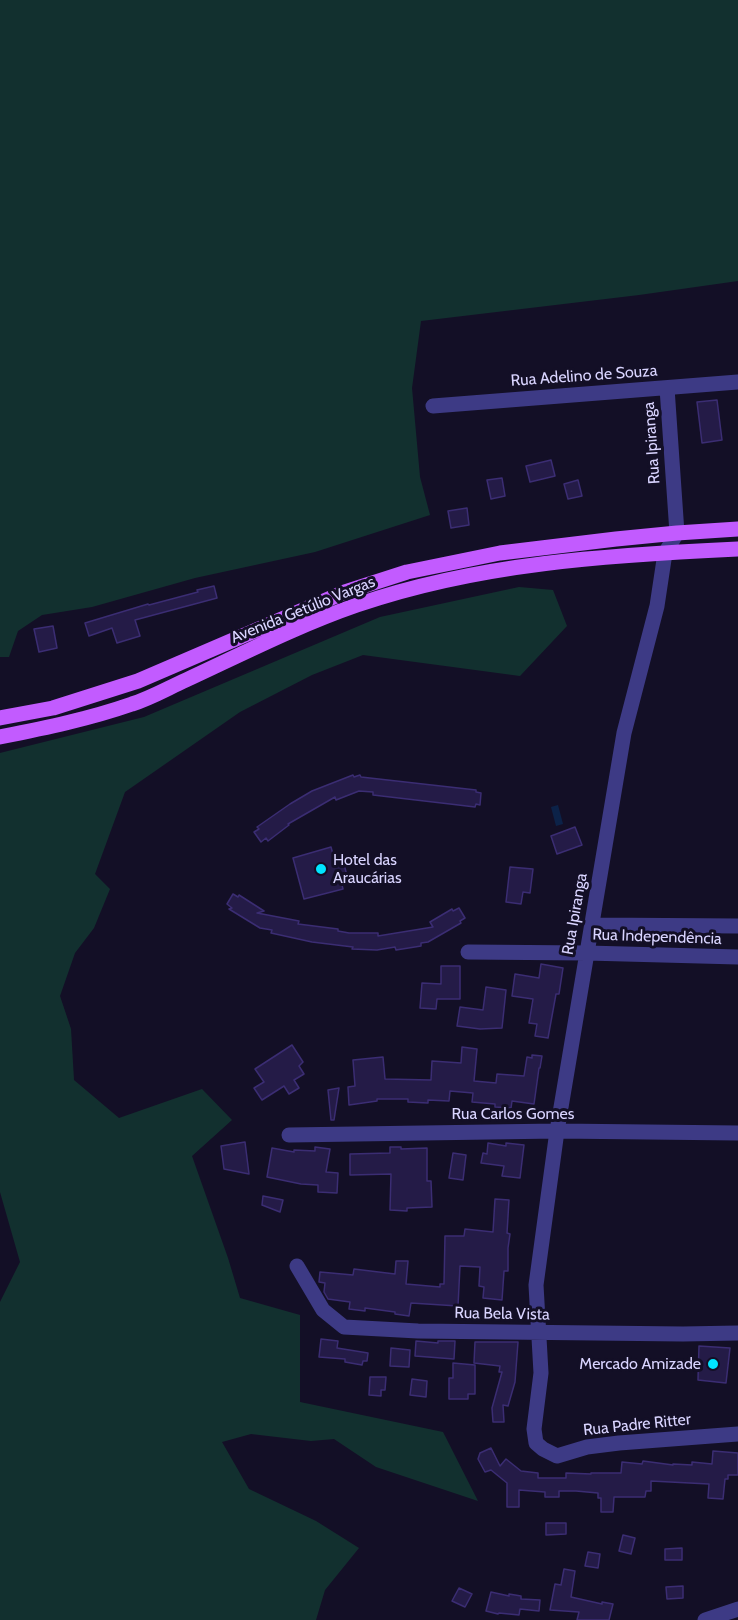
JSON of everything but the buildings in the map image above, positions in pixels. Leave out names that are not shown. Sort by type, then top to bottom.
[{"type":"main road","name":"Avenida Getúlio Vargas","points":[[0,718],[53,708],[138,681],[345,592],[407,572],[500,553],[676,533],[738,529]]},
{"type":"main road","name":"Avenida Getúlio Vargas","points":[[0,737],[53,727],[134,704],[295,630],[356,605],[403,591],[459,577],[549,563],[738,549]]},
{"type":"street","name":"Rua Adelino de Souza","points":[[433,406],[738,382]]},
{"type":"street","name":"Rua Ipiranga","points":[[543,1449],[536,1443],[534,1429],[541,1373],[536,1285],[558,1131],[624,733],[657,606],[665,553],[676,533],[667,388]]},
{"type":"street","name":"Rua Independência","points":[[592,925],[738,926]]},
{"type":"street","name":"Rua Independência","points":[[468,952],[738,957]]},
{"type":"street","name":"Rua Carlos Gomes","points":[[289,1135],[558,1131],[738,1133]]},
{"type":"street","name":"Rua Bela Vista","points":[[297,1266],[323,1310],[344,1327],[418,1332],[738,1333]]},
{"type":"street","name":"Rua Padre Ritter","points":[[543,1449],[557,1456],[587,1447],[619,1443],[738,1434]]},
{"type":"street","points":[[705,1620],[738,1609]]},
{"type":"green space","points":[[0,0],[738,0],[738,281],[421,321],[412,388],[420,477],[430,515],[315,552],[195,578],[92,607],[42,615],[18,631],[9,657],[0,657]]},
{"type":"green space","points":[[519,587],[553,590],[567,626],[520,676],[363,655],[312,675],[240,712],[125,792],[95,874],[110,889],[94,928],[75,953],[60,996],[71,1029],[74,1080],[119,1118],[202,1089],[232,1120],[192,1156],[240,1298],[300,1315],[300,1402],[443,1432],[478,1501],[376,1467],[334,1439],[311,1441],[251,1434],[222,1442],[249,1489],[316,1521],[359,1548],[325,1590],[316,1620],[0,1620],[0,1302],[20,1262],[0,1192],[0,753],[144,717],[380,617]]},
{"type":"water","points":[[558,805],[563,824],[556,826],[551,807]]},
{"type":"place","name":"Hotel das Araucárias","points":[[321,869]]},
{"type":"place","name":"Mercado Amizade","points":[[713,1364]]}]
